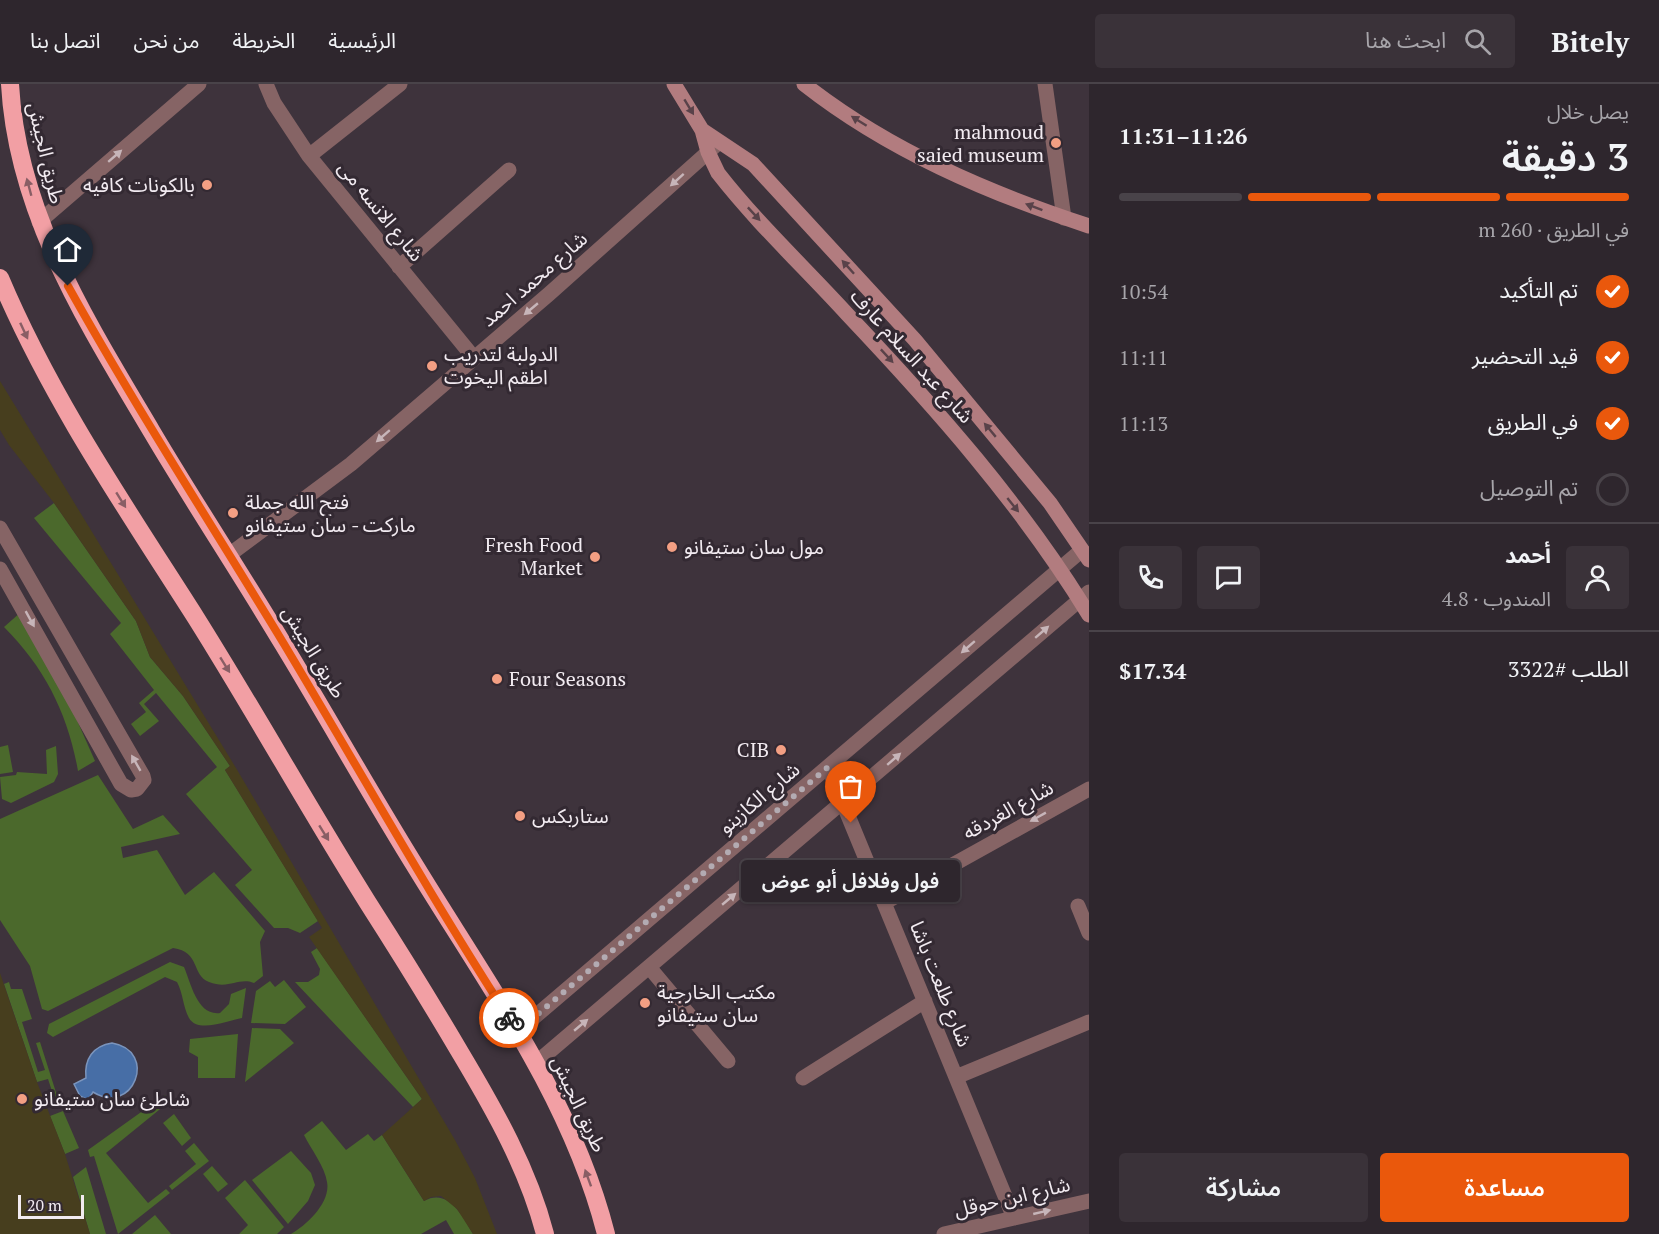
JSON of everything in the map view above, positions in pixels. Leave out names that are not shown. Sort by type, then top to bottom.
[{"type":"highway","name":"طريق الجيش","points":[[9,84],[20,152],[39,222],[68,286],[174,468],[229,555],[362,781],[518,1031],[573,1141],[606,1234]]},
{"type":"highway","points":[[0,278],[28,341],[88,447],[228,670],[311,813],[426,993],[487,1096],[528,1182],[545,1234]]},
{"type":"street","points":[[39,222],[199,84]]},
{"type":"street","name":"شارع الانسه مى","points":[[266,84],[274,103],[309,156],[474,358]]},
{"type":"street","points":[[309,156],[400,84]]},
{"type":"street","name":"شارع عبد السلام عارف","points":[[674,84],[702,130],[708,152],[718,173],[894,364],[960,440],[1084,596],[1089,615]]},
{"type":"street","points":[[804,84],[821,89],[895,144],[975,185],[1089,226]]},
{"type":"street","points":[[1046,84],[1064,218]]},
{"type":"street","name":"شارع عبد السلام عارف","points":[[702,130],[753,164],[915,340],[1015,459],[1086,555]]},
{"type":"street","name":"شارع محمد احمد","points":[[229,555],[351,464],[721,141]]},
{"type":"street","points":[[399,267],[509,170]]},
{"type":"street","points":[[0,528],[143,776],[144,780],[137,789],[131,790],[121,784],[0,569]]},
{"type":"street","name":"شارع الكازينو","points":[[518,1031],[1060,568],[1086,555]]},
{"type":"street","points":[[536,1063],[1084,596]]},
{"type":"street","name":"شارع طلعت باشا","points":[[828,767],[1014,1218]]},
{"type":"street","name":"شارع الغردقه","points":[[884,903],[1089,789]]},
{"type":"street","points":[[1077,906],[1089,933]]},
{"type":"street","points":[[649,967],[728,1061]]},
{"type":"street","points":[[803,1078],[925,1001]]},
{"type":"street","points":[[956,1077],[1089,1022]]},
{"type":"street","name":"شارع ابن حوقل","points":[[944,1234],[1089,1202]]},
{"type":"green space","points":[[54,503],[136,621],[150,657],[183,696],[230,766],[225,770],[318,921],[300,933],[288,928],[274,928],[235,885],[252,870],[186,794],[217,767],[156,693],[144,704],[159,721],[140,736],[131,724],[146,712],[139,703],[154,690],[110,634],[121,623],[34,518]]},
{"type":"green space","points":[[21,612],[76,718],[95,761],[78,771],[68,730],[53,693],[31,659],[4,627]]},
{"type":"green space","points":[[8,745],[13,772],[0,774],[0,747]]},
{"type":"green space","points":[[56,746],[58,774],[54,782],[11,803],[2,799],[0,777],[16,775],[17,772],[47,774],[46,750]]},
{"type":"green space","points":[[98,775],[133,829],[163,815],[180,834],[121,847],[123,858],[157,850],[185,895],[214,872],[265,931],[260,942],[263,976],[254,983],[243,981],[222,985],[209,982],[203,979],[188,954],[173,948],[48,1011],[42,1009],[30,966],[0,920],[0,819]]},
{"type":"green space","points":[[317,948],[422,1099],[413,1107],[295,982],[308,982],[319,975],[320,969],[311,952]]},
{"type":"green space","points":[[170,962],[184,967],[200,1004],[212,1013],[220,1013],[229,1004],[231,994],[246,988],[242,1018],[206,1026],[193,1023],[187,1014],[177,982],[165,977],[53,1037],[47,1033],[49,1024]]},
{"type":"green space","points":[[284,980],[306,1007],[285,1024],[251,1023],[256,991],[270,981],[275,987]]},
{"type":"green space","points":[[9,982],[11,989],[22,989],[32,1019],[22,1022],[38,1072],[45,1070],[36,1043],[40,1042],[60,1105],[57,1106],[48,1079],[37,1082],[4,984]]},
{"type":"green space","points":[[252,1028],[280,1029],[294,1043],[245,1082]]},
{"type":"green space","points":[[238,1034],[235,1078],[198,1078],[198,1057],[189,1052],[190,1039]]},
{"type":"green space","points":[[165,1095],[170,1101],[106,1153],[148,1203],[166,1189],[170,1193],[118,1234],[94,1156],[90,1157],[88,1150]]},
{"type":"green space","points":[[63,1111],[79,1148],[65,1154],[50,1116]]},
{"type":"green space","points":[[174,1114],[191,1138],[182,1146],[163,1123]]},
{"type":"green space","points":[[322,1121],[346,1150],[368,1134],[374,1141],[382,1135],[424,1201],[440,1198],[447,1201],[459,1212],[473,1234],[454,1234],[446,1220],[421,1234],[291,1234],[304,1225],[322,1205],[327,1190],[326,1176],[321,1164],[304,1135]]},
{"type":"green space","points":[[194,1143],[209,1161],[172,1190],[169,1186],[196,1164],[185,1151]]},
{"type":"green space","points":[[291,1151],[311,1173],[315,1185],[308,1201],[288,1224],[252,1180]]},
{"type":"green space","points":[[212,1166],[228,1184],[218,1192],[203,1174]]},
{"type":"green space","points":[[86,1167],[106,1234],[90,1234],[73,1177]]},
{"type":"green space","points":[[245,1180],[284,1227],[277,1234],[239,1234],[248,1225],[225,1198]]},
{"type":"green space","points":[[155,1215],[171,1234],[132,1234]]},
{"type":"sand","points":[[0,381],[236,768],[455,1140],[475,1178],[497,1234],[473,1234],[457,1209],[441,1196],[431,1197],[424,1201],[382,1135],[422,1099],[309,937],[322,928],[225,770],[230,766],[183,696],[150,657],[136,621],[0,430]]},
{"type":"sand","name":"شاطئ سان ستيفانو","points":[[0,973],[37,1082],[65,1154],[90,1234],[0,1234]]},
{"type":"water","points":[[112,1043],[126,1048],[134,1058],[137,1069],[135,1080],[129,1090],[119,1096],[107,1097],[93,1092],[88,1100],[80,1096],[74,1084],[86,1078],[88,1059],[91,1054],[100,1047]]},
{"type":"way so far","points":[[509,1018],[518,1031],[828,767],[851,823]]},
{"type":"place","name":"mahmoud saied museum","points":[[1056,143]]},
{"type":"place","name":"بالكونات كافيه","points":[[207,185]]},
{"type":"place","name":"الدولبة لتدريب اطقم اليخوت","points":[[432,366]]},
{"type":"place","name":"فتح الله جملة ماركت - سان ستيفانو","points":[[233,513]]},
{"type":"place","name":"مول سان ستيفانو","points":[[672,547]]},
{"type":"place","name":"Fresh Food Market","points":[[595,557]]},
{"type":"place","name":"Four Seasons","points":[[497,679]]},
{"type":"place","name":"CIB","points":[[781,750]]},
{"type":"place","name":"ستاربكس","points":[[520,816]]},
{"type":"place","name":"فول وفلافل أبو عوض","points":[[851,823]]},
{"type":"place","name":"مكتب الخارجية سان ستيفانو","points":[[645,1003]]},
{"type":"place","name":"شاطئ سان ستيفانو","points":[[22,1099]]},
{"type":"route","points":[[68,286],[174,468],[314,696],[362,781],[509,1018]]}]
